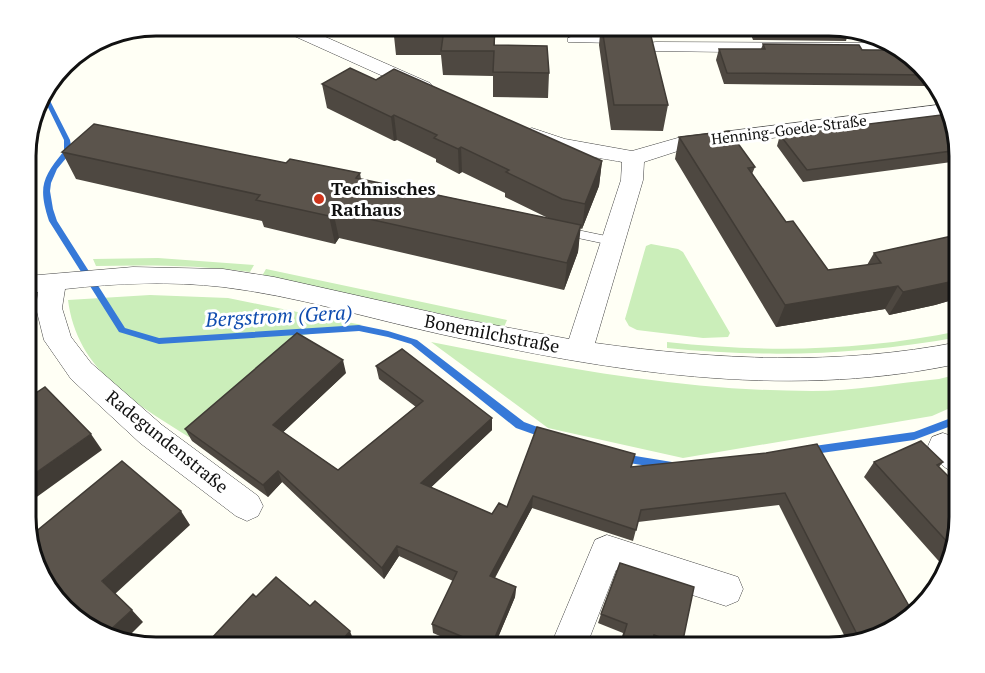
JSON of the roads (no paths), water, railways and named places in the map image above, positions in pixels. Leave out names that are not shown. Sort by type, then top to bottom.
[{"type":"street","points":[[309,36],[436,92]]},
{"type":"street","points":[[638,42],[678,38],[882,48]]},
{"type":"street","name":"Henning-Goede-Straße","points":[[633,158],[681,143],[940,111]]},
{"type":"street","points":[[518,128],[560,144],[633,158],[632,180],[611,241],[579,351]]},
{"type":"street","name":"Bonemilchstraße","points":[[50,282],[99,277],[196,276],[250,282],[462,329],[579,351],[709,367],[817,370],[877,366],[949,355]]},
{"type":"street","name":"Radegundenstraße","points":[[50,282],[49,308],[58,340],[81,371],[151,434],[247,506]]},
{"type":"street","points":[[572,637],[607,551],[726,589]]},
{"type":"lane","points":[[571,40],[638,42]]},
{"type":"lane","points":[[553,229],[611,241]]},
{"type":"waterway","name":"Bergstrom (Gera)","points":[[49,103],[67,140],[68,151],[54,169],[47,183],[47,199],[53,221],[122,330],[159,341],[359,328],[388,334],[414,342],[520,425],[547,435]]},
{"type":"waterway","name":"Bergstrom (Gera)","points":[[807,451],[914,436],[949,423]]},
{"type":"waterway","name":"Bergstrom (Gera)","points":[[623,458],[672,466]]},
{"type":"place","name":"Technisches Rathaus","points":[[319,199]]}]
